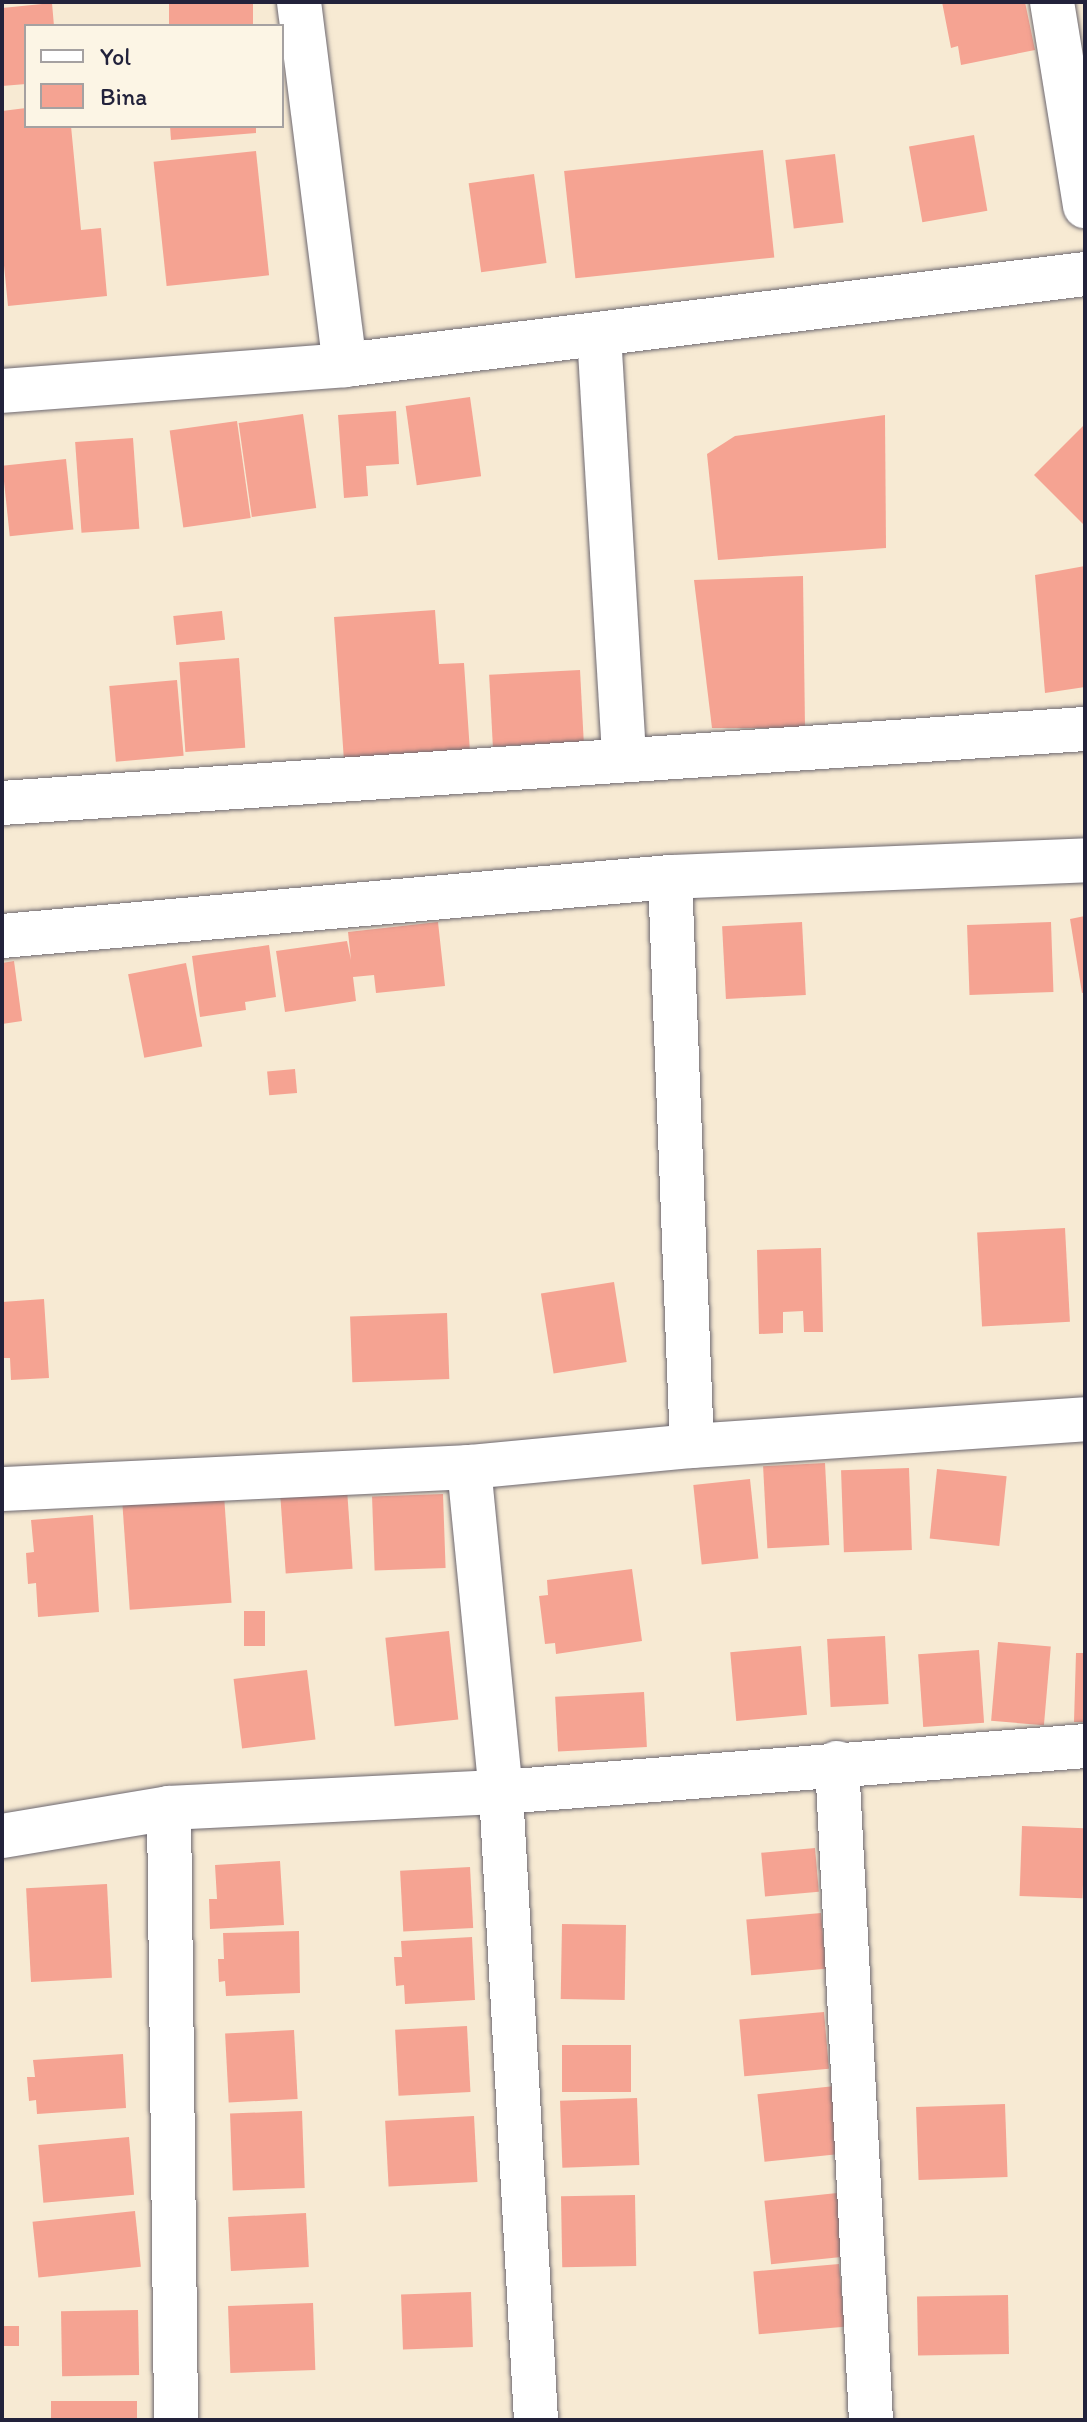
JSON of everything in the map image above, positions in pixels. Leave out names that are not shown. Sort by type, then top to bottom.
[{"type":"street","points":[[299,2],[345,365]]},
{"type":"street","points":[[1052,2],[1085,206]]},
{"type":"street","points":[[2,391],[345,365],[1085,274]]},
{"type":"street","points":[[599,334],[624,759]]},
{"type":"street","points":[[2,803],[1085,729]]},
{"type":"street","points":[[2,936],[670,877],[1085,860]]},
{"type":"street","points":[[670,877],[692,1446]]},
{"type":"street","points":[[2,1489],[469,1467],[692,1446],[1085,1419]]},
{"type":"street","points":[[469,1467],[501,1792],[536,2420]]},
{"type":"street","points":[[2,1836],[169,1808],[501,1792],[837,1763],[1085,1746]]},
{"type":"street","points":[[837,1763],[871,2420]]},
{"type":"street","points":[[169,1808],[176,2420]]},
{"type":"building","points":[[169,2],[253,2],[253,24],[169,24]]},
{"type":"building","points":[[942,2],[1025,2],[1035,50],[961,65],[958,46],[951,48]]},
{"type":"building","points":[[52,3],[54,24],[24,24],[24,84],[2,86],[2,8]]},
{"type":"building","points":[[24,108],[24,128],[71,128],[81,230],[101,228],[107,296],[8,306],[2,245],[2,111]]},
{"type":"building","points":[[170,128],[256,128],[256,133],[171,140]]},
{"type":"building","points":[[974,135],[987,211],[922,222],[909,146]]},
{"type":"building","points":[[763,150],[774,257],[575,278],[564,171]]},
{"type":"building","points":[[256,151],[269,275],[167,286],[154,162]]},
{"type":"building","points":[[835,154],[843,222],[794,229],[785,160]]},
{"type":"building","points":[[534,174],[547,263],[481,272],[469,183]]},
{"type":"building","points":[[470,397],[481,476],[417,485],[406,406]]},
{"type":"building","points":[[396,411],[399,464],[366,466],[368,496],[344,498],[338,415]]},
{"type":"building","points":[[303,414],[316,508],[252,517],[239,423]]},
{"type":"building","points":[[885,415],[886,548],[718,560],[707,454],[735,436]]},
{"type":"building","points":[[237,421],[251,518],[183,528],[170,430]]},
{"type":"building","points":[[1085,424],[1085,526],[1034,475]]},
{"type":"building","points":[[133,438],[139,529],[81,533],[75,442]]},
{"type":"building","points":[[66,459],[73,530],[10,536],[2,466]]},
{"type":"building","points":[[1085,566],[1085,687],[1045,693],[1035,575]]},
{"type":"building","points":[[803,576],[805,728],[712,728],[694,580]]},
{"type":"building","points":[[435,610],[439,664],[464,663],[470,752],[344,761],[334,617]]},
{"type":"building","points":[[222,611],[225,640],[176,645],[173,616]]},
{"type":"building","points":[[239,658],[245,748],[185,752],[179,662]]},
{"type":"building","points":[[580,670],[584,742],[493,747],[489,675]]},
{"type":"building","points":[[177,680],[184,756],[116,762],[109,686]]},
{"type":"building","points":[[1085,916],[1085,992],[1082,993],[1070,919]]},
{"type":"building","points":[[438,922],[445,986],[376,993],[374,975],[353,977],[356,1001],[285,1012],[276,951],[347,941],[351,960],[348,932]]},
{"type":"building","points":[[802,922],[806,995],[726,999],[722,926]]},
{"type":"building","points":[[1051,922],[1053,992],[969,995],[967,925]]},
{"type":"building","points":[[269,945],[276,997],[245,1002],[246,1010],[200,1017],[192,956]]},
{"type":"building","points":[[14,961],[22,1021],[2,1024],[2,963]]},
{"type":"building","points":[[186,963],[202,1046],[144,1058],[128,974]]},
{"type":"building","points":[[295,1069],[297,1093],[269,1095],[267,1071]]},
{"type":"building","points":[[1065,1228],[1070,1322],[982,1326],[977,1233]]},
{"type":"building","points":[[821,1248],[823,1332],[804,1332],[803,1311],[783,1312],[783,1333],[759,1334],[757,1250]]},
{"type":"building","points":[[614,1282],[627,1362],[554,1374],[541,1294]]},
{"type":"building","points":[[44,1299],[49,1378],[11,1380],[10,1358],[2,1358],[2,1302]]},
{"type":"building","points":[[447,1313],[449,1379],[352,1382],[350,1316]]},
{"type":"building","points":[[825,1463],[829,1545],[767,1548],[763,1466]]},
{"type":"building","points":[[909,1468],[912,1550],[844,1552],[841,1470]]},
{"type":"building","points":[[937,1469],[1007,1476],[999,1546],[930,1539]]},
{"type":"building","points":[[750,1479],[758,1559],[702,1565],[693,1485]]},
{"type":"building","points":[[347,1489],[353,1569],[286,1573],[280,1494]]},
{"type":"building","points":[[443,1494],[446,1568],[375,1570],[372,1496]]},
{"type":"building","points":[[224,1495],[232,1603],[130,1610],[122,1502]]},
{"type":"building","points":[[93,1515],[99,1612],[38,1617],[36,1583],[28,1584],[26,1553],[34,1552],[31,1520]]},
{"type":"building","points":[[632,1569],[642,1641],[556,1654],[555,1643],[545,1644],[539,1596],[548,1595],[547,1580]]},
{"type":"building","points":[[244,1611],[265,1611],[265,1646],[244,1646]]},
{"type":"building","points":[[449,1631],[458,1720],[395,1726],[385,1638]]},
{"type":"building","points":[[885,1636],[889,1704],[831,1707],[827,1639]]},
{"type":"building","points":[[998,1642],[1051,1647],[1044,1725],[991,1721]]},
{"type":"building","points":[[801,1646],[807,1715],[736,1721],[730,1652]]},
{"type":"building","points":[[979,1650],[984,1723],[923,1727],[918,1654]]},
{"type":"building","points":[[1076,1653],[1085,1653],[1085,1722],[1074,1722]]},
{"type":"building","points":[[307,1670],[316,1739],[242,1748],[234,1679]]},
{"type":"building","points":[[644,1692],[647,1747],[558,1752],[555,1697]]},
{"type":"building","points":[[1022,1826],[1085,1828],[1083,1898],[1020,1896]]},
{"type":"building","points":[[815,1848],[819,1892],[765,1897],[761,1853]]},
{"type":"building","points":[[280,1861],[284,1925],[210,1929],[209,1899],[217,1899],[215,1865]]},
{"type":"building","points":[[470,1867],[473,1928],[403,1932],[400,1871]]},
{"type":"building","points":[[107,1884],[112,1978],[31,1982],[26,1888]]},
{"type":"building","points":[[821,1913],[826,1969],[751,1975],[746,1920]]},
{"type":"building","points":[[562,1924],[626,1925],[625,2000],[561,1999]]},
{"type":"building","points":[[299,1931],[300,1993],[226,1996],[225,1981],[219,1982],[218,1959],[224,1959],[223,1933]]},
{"type":"building","points":[[472,1937],[475,2000],[405,2004],[404,1985],[396,1986],[394,1957],[402,1957],[401,1941]]},
{"type":"building","points":[[824,2012],[829,2069],[744,2076],[739,2019]]},
{"type":"building","points":[[467,2026],[470,2092],[399,2096],[395,2030]]},
{"type":"building","points":[[294,2030],[298,2099],[229,2103],[225,2034]]},
{"type":"building","points":[[562,2045],[631,2045],[631,2092],[562,2092]]},
{"type":"building","points":[[123,2054],[126,2108],[37,2114],[36,2100],[29,2101],[27,2077],[35,2077],[33,2060]]},
{"type":"building","points":[[835,2086],[842,2154],[765,2162],[757,2094]]},
{"type":"building","points":[[637,2098],[639,2165],[562,2168],[560,2101]]},
{"type":"building","points":[[1005,2104],[1008,2177],[919,2180],[916,2107]]},
{"type":"building","points":[[302,2111],[305,2188],[233,2190],[230,2114]]},
{"type":"building","points":[[474,2116],[477,2182],[389,2187],[385,2121]]},
{"type":"building","points":[[129,2137],[134,2195],[43,2203],[38,2145]]},
{"type":"building","points":[[837,2193],[844,2257],[771,2264],[764,2201]]},
{"type":"building","points":[[635,2195],[636,2266],[562,2267],[561,2196]]},
{"type":"building","points":[[135,2211],[141,2267],[38,2277],[33,2222]]},
{"type":"building","points":[[306,2213],[309,2267],[231,2271],[228,2217]]},
{"type":"building","points":[[839,2264],[844,2327],[759,2334],[753,2271]]},
{"type":"building","points":[[471,2292],[473,2347],[403,2349],[401,2294]]},
{"type":"building","points":[[1008,2295],[1009,2354],[918,2356],[917,2297]]},
{"type":"building","points":[[313,2303],[315,2370],[230,2373],[228,2306]]},
{"type":"building","points":[[138,2310],[139,2375],[62,2376],[61,2311]]},
{"type":"building","points":[[2,2326],[19,2326],[19,2346],[2,2346]]},
{"type":"building","points":[[51,2401],[137,2401],[137,2420],[51,2420]]}]
